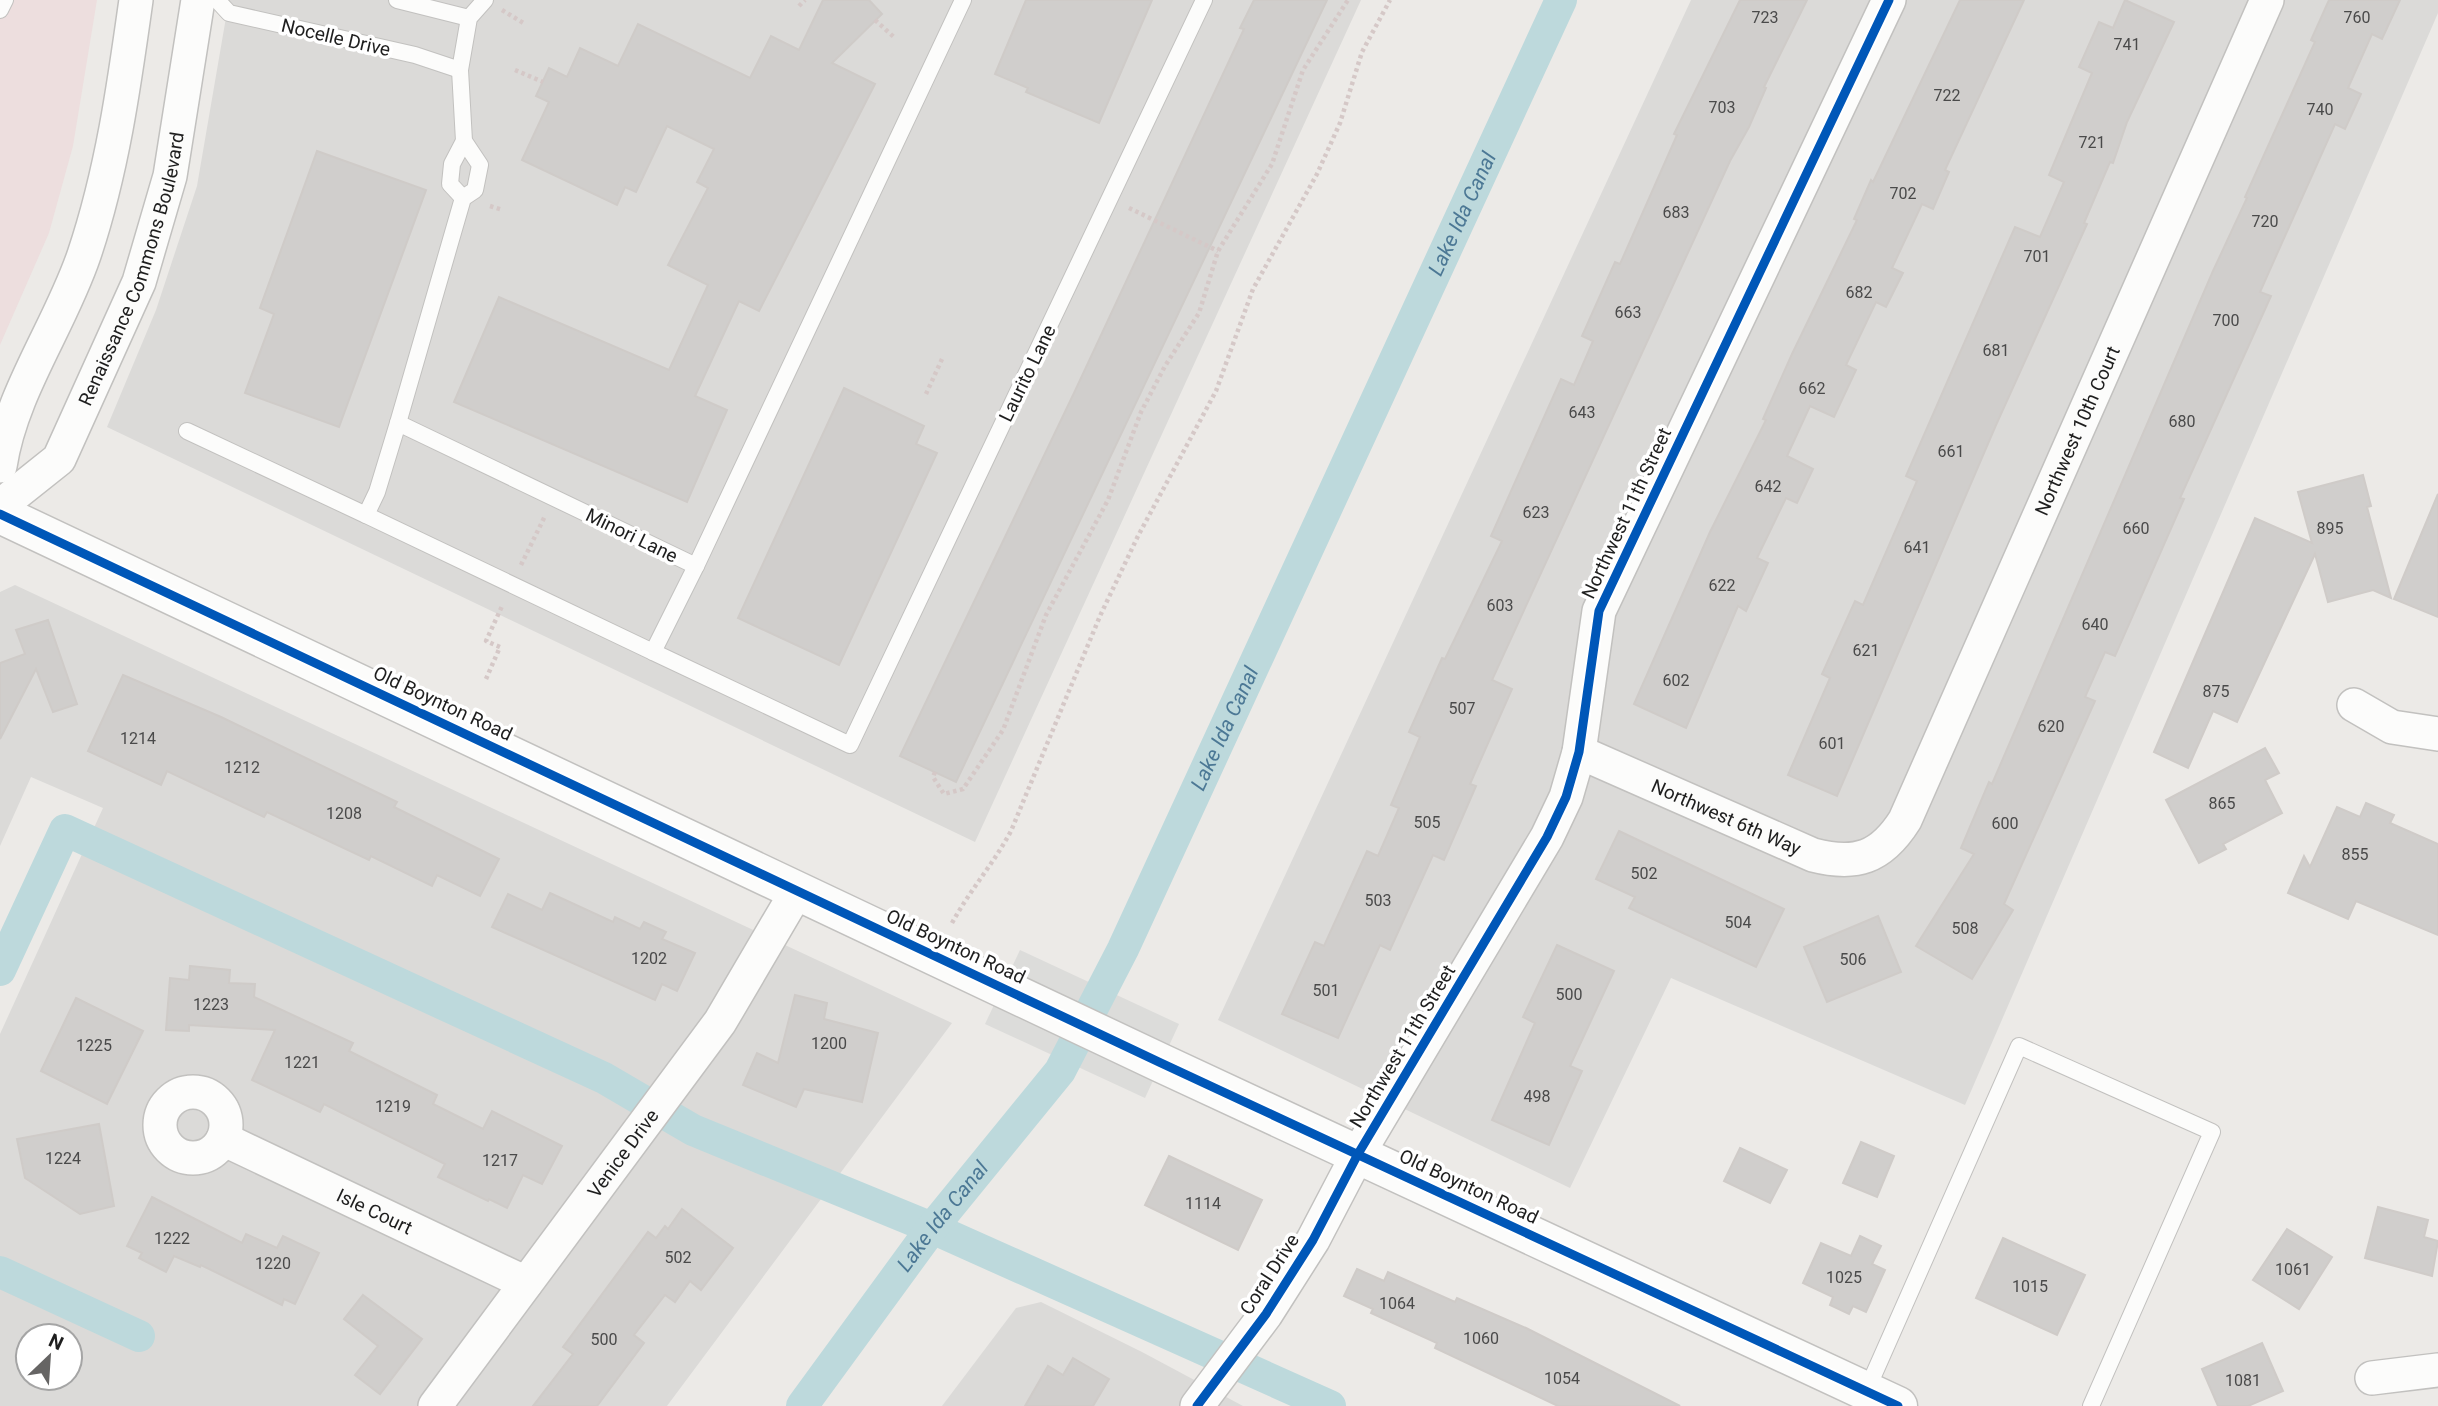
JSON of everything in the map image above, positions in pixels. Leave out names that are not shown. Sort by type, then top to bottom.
[{"type":"street","points":[[0,466],[5,434],[63,308],[100,205],[120,111],[136,0]]},
{"type":"street","name":"Renaissance Commons Boulevard","points":[[0,506],[59,459],[139,282],[170,176],[198,0]]},
{"type":"street","name":"Northwest 11th Street","points":[[1358,1154],[1548,837],[1566,797],[1579,752],[1599,611],[1889,0]]},
{"type":"street","name":"Northwest 10th Court","points":[[1877,852],[1894,838],[1905,820],[2267,0]]},
{"type":"street","name":"Old Boynton Road","points":[[0,514],[1161,1063],[1882,1399]]},
{"type":"street","points":[[2354,705],[2392,727],[2438,734]]},
{"type":"street","name":"Northwest 6th Way","points":[[1579,752],[1813,855],[1845,860],[1877,852]]},
{"type":"street","name":"Venice Drive","points":[[435,1406],[720,1022],[797,891]]},
{"type":"street","name":"Isle Court","points":[[223,1139],[526,1283]]},
{"type":"street","name":"Coral Drive","points":[[1197,1406],[1266,1314],[1313,1240],[1358,1154]]},
{"type":"street","points":[[2372,1378],[2438,1370]]},
{"type":"lane","points":[[0,10],[5,0]]},
{"type":"lane","name":"Nocelle Drive","points":[[217,0],[229,13],[415,55],[460,70]]},
{"type":"lane","points":[[397,0],[469,18]]},
{"type":"lane","points":[[366,515],[377,492],[398,424],[463,198],[475,190],[480,165],[464,141],[460,70],[469,18],[485,0]]},
{"type":"lane","points":[[696,566],[963,0]]},
{"type":"lane","name":"Laurito Lane","points":[[653,652],[850,745],[1204,0]]},
{"type":"lane","points":[[463,198],[450,184],[452,164],[464,141]]},
{"type":"lane","name":"Minori Lane","points":[[398,424],[696,566],[653,652]]},
{"type":"lane","points":[[187,431],[653,652]]},
{"type":"lane","points":[[1882,1399],[2019,1046],[2212,1132],[2091,1406]]},
{"type":"path","points":[[799,6],[805,0]]},
{"type":"path","points":[[935,772],[933,778],[937,788],[944,794],[962,789],[1003,730],[1046,615],[1108,500],[1141,412],[1165,366],[1199,313],[1218,251],[1265,176],[1281,142],[1303,70],[1348,0]]},
{"type":"path","points":[[952,923],[970,889],[999,853],[1011,831],[1100,617],[1138,536],[1216,391],[1253,289],[1317,174],[1339,123],[1362,52],[1390,0]]},
{"type":"path","points":[[505,12],[525,24]]},
{"type":"path","points":[[875,20],[895,38]]},
{"type":"path","points":[[515,71],[542,82]]},
{"type":"path","points":[[1125,206],[1218,251]]},
{"type":"path","points":[[926,394],[943,359]]},
{"type":"path","points":[[519,569],[547,513]]},
{"type":"path","points":[[486,679],[500,648],[486,640],[504,601]]},
{"type":"shaded area","points":[[0,0],[97,0],[73,146],[49,233],[0,345]]},
{"type":"shaded area","points":[[229,0],[1361,0],[975,842],[107,427],[156,310],[197,186]]},
{"type":"shaded area","points":[[1691,0],[2438,0],[2438,13],[1965,1105],[1671,978],[1570,1188],[1218,1020]]},
{"type":"shaded area","points":[[15,585],[952,1023],[667,1406],[0,1406],[0,1034],[103,808],[31,777],[0,846],[0,592]]},
{"type":"shaded area","points":[[1041,1302],[1243,1406],[942,1406],[1016,1308]]},
{"type":"pier","points":[[1020,950],[1179,1024],[1145,1098],[985,1024]]},
{"type":"building","points":[[823,0],[869,0],[882,14],[832,63],[875,84],[759,311],[739,301],[695,396],[727,410],[687,502],[454,402],[499,297],[669,370],[708,285],[668,265],[708,188],[697,182],[714,149],[667,126],[636,192],[625,187],[617,205],[522,160],[549,102],[536,96],[549,68],[567,77],[580,48],[618,66],[638,24],[750,78],[771,36],[799,50]]},
{"type":"building","points":[[1026,0],[1152,0],[1099,123],[1026,92],[1028,88],[995,74]]},
{"type":"building","points":[[1254,0],[1327,0],[956,782],[900,756],[1074,393],[1244,29],[1240,28]]},
{"type":"building","points":[[1740,0],[1807,0],[1764,87],[1766,88],[1749,127],[1730,161],[1492,680],[1512,689],[1470,784],[1476,786],[1444,860],[1433,855],[1390,950],[1380,945],[1338,1038],[1282,1014],[1315,942],[1324,946],[1367,851],[1378,856],[1399,808],[1391,805],[1420,737],[1409,732],[1442,658],[1445,659],[1502,541],[1491,536],[1561,379],[1574,385],[1593,341],[1582,336],[1615,262],[1620,264],[1677,135],[1674,134]]},
{"type":"building","points":[[1960,0],[2024,0],[1945,170],[1949,172],[1933,209],[1922,204],[1892,268],[1903,273],[1886,307],[1876,302],[1846,365],[1856,370],[1834,417],[1810,406],[1787,456],[1813,469],[1797,503],[1786,498],[1757,558],[1768,563],[1746,611],[1738,606],[1686,728],[1634,704],[1710,532],[1766,420],[1763,419],[1792,354],[1857,220],[1854,219],[1871,180],[1873,182]]},
{"type":"building","points":[[2125,0],[2174,22],[2127,122],[2113,163],[2110,162],[2084,223],[2087,224],[1996,425],[1837,796],[1788,775],[1830,678],[1822,674],[1855,601],[1863,605],[1917,481],[1906,476],[2015,227],[2040,237],[2064,182],[2049,175],[2092,73],[2079,67],[2099,22],[2113,28]]},
{"type":"building","points":[[2329,0],[2400,0],[2382,39],[2372,34],[2348,88],[2361,94],[2345,129],[2335,124],[2260,292],[2271,296],[2180,498],[2184,499],[2115,656],[2105,652],[2085,697],[2095,701],[2004,904],[2013,910],[1972,979],[1916,946],[1974,854],[1961,848],[1989,782],[1992,784],[2247,198],[2245,197],[2315,42],[2311,40]]},
{"type":"building","points":[[317,151],[426,190],[339,427],[245,393],[274,314],[260,308]]},
{"type":"building","points":[[844,388],[924,426],[916,444],[937,453],[839,665],[738,618]]},
{"type":"building","points":[[2363,475],[2371,506],[2367,507],[2391,598],[2373,590],[2328,602],[2315,554],[2237,722],[2213,711],[2188,768],[2154,752],[2255,518],[2312,543],[2298,492]]},
{"type":"building","points":[[2438,494],[2438,617],[2394,599]]},
{"type":"building","points":[[48,620],[77,704],[53,712],[36,669],[0,739],[0,663],[25,654],[16,630]]},
{"type":"building","points":[[123,675],[221,717],[397,802],[394,807],[499,859],[480,896],[437,875],[432,886],[371,856],[369,860],[267,812],[264,817],[167,771],[161,785],[88,751]]},
{"type":"building","points":[[2265,748],[2279,773],[2265,780],[2282,813],[2223,844],[2226,849],[2199,863],[2166,800]]},
{"type":"building","points":[[2366,803],[2394,815],[2390,823],[2438,844],[2438,935],[2356,901],[2348,919],[2288,893],[2304,856],[2310,867],[2337,807],[2360,817]]},
{"type":"building","points":[[1619,831],[1784,909],[1756,967],[1629,908],[1635,897],[1596,879]]},
{"type":"building","points":[[550,893],[613,922],[615,917],[640,929],[644,922],[666,932],[662,939],[695,953],[677,991],[662,984],[655,1000],[492,927],[508,894],[542,910]]},
{"type":"building","points":[[1878,916],[1901,972],[1827,1002],[1804,947]]},
{"type":"building","points":[[1557,945],[1614,971],[1570,1066],[1582,1071],[1549,1145],[1492,1120],[1535,1023],[1523,1017]]},
{"type":"building","points":[[190,966],[230,970],[229,983],[255,984],[254,997],[353,1043],[349,1051],[437,1095],[433,1104],[483,1129],[492,1111],[562,1146],[542,1184],[523,1175],[507,1208],[438,1177],[445,1164],[324,1104],[320,1112],[252,1080],[275,1030],[189,1025],[189,1031],[166,1030],[170,978],[189,980]]},
{"type":"building","points":[[795,995],[827,1003],[824,1019],[878,1033],[862,1102],[804,1089],[796,1107],[743,1085],[757,1053],[778,1063]]},
{"type":"building","points":[[76,998],[143,1031],[107,1104],[41,1071]]},
{"type":"building","points":[[99,1124],[114,1206],[80,1214],[25,1178],[17,1139]]},
{"type":"building","points":[[1861,1142],[1894,1156],[1877,1197],[1843,1183]]},
{"type":"building","points":[[1740,1148],[1787,1170],[1770,1203],[1724,1181]]},
{"type":"building","points":[[1169,1156],[1262,1200],[1238,1250],[1145,1205]]},
{"type":"building","points":[[152,1197],[242,1243],[246,1234],[277,1248],[283,1236],[319,1253],[295,1304],[284,1299],[282,1305],[201,1265],[200,1267],[174,1256],[166,1272],[139,1258],[142,1253],[127,1246]]},
{"type":"building","points":[[2378,1207],[2428,1220],[2424,1237],[2438,1241],[2432,1276],[2365,1258]]},
{"type":"building","points":[[682,1209],[733,1248],[701,1290],[690,1281],[675,1302],[665,1295],[634,1335],[644,1343],[597,1406],[533,1406],[573,1354],[563,1347],[648,1232],[656,1238],[665,1226],[668,1229]]},
{"type":"building","points":[[2287,1229],[2332,1257],[2299,1309],[2253,1280]]},
{"type":"building","points":[[1860,1236],[1881,1246],[1872,1264],[1885,1270],[1866,1312],[1853,1306],[1849,1314],[1830,1305],[1833,1297],[1803,1283],[1821,1243],[1851,1256]]},
{"type":"building","points":[[2003,1238],[2085,1275],[2057,1335],[1976,1298]]},
{"type":"building","points":[[1357,1269],[1384,1281],[1388,1272],[1455,1302],[1457,1298],[1526,1328],[1680,1406],[1558,1406],[1435,1348],[1437,1343],[1371,1313],[1373,1309],[1344,1296]]},
{"type":"building","points":[[363,1295],[422,1339],[380,1394],[355,1375],[378,1346],[344,1319]]},
{"type":"building","points":[[2262,1343],[2283,1391],[2248,1406],[2218,1406],[2202,1369]]},
{"type":"building","points":[[1073,1358],[1109,1379],[1093,1406],[1025,1406],[1048,1366],[1063,1375]]},
{"type":"waterway","name":"Lake Ida Canal","points":[[802,1406],[932,1228],[1060,1071],[1123,949],[1561,0]]},
{"type":"waterway","points":[[0,970],[65,830],[604,1078],[693,1130],[932,1228],[1330,1406]]},
{"type":"waterway","points":[[0,1272],[139,1336]]},
{"type":"cycle path","points":[[1197,1406],[1266,1314],[1313,1240],[1358,1154],[1547,837],[1566,797],[1579,752],[1599,611],[1889,0]]},
{"type":"cycle path","points":[[0,514],[1161,1063],[1898,1406]]}]
